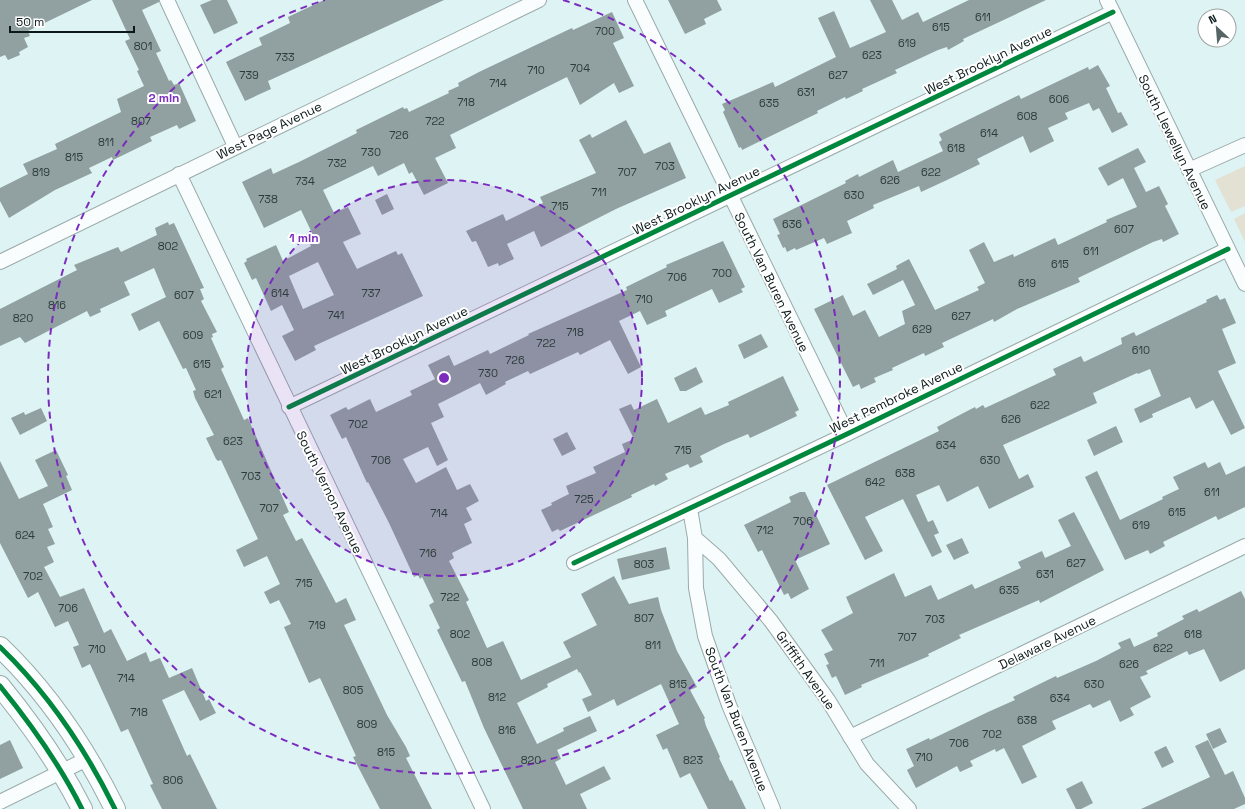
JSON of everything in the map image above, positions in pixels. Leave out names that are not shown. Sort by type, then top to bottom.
[{"type":"main road","points":[[0,647],[42,690],[71,729],[89,758],[115,809]]},
{"type":"main road","points":[[0,686],[17,706],[82,809]]},
{"type":"street","points":[[167,0],[235,146]]},
{"type":"street","name":"West Page Avenue","points":[[0,262],[235,146],[539,0]]},
{"type":"street","name":"South Van Buren Avenue","points":[[635,0],[729,196],[847,434]]},
{"type":"street","name":"West Brooklyn Avenue","points":[[289,407],[729,196],[1110,6]]},
{"type":"street","name":"South Llewellyn Avenue","points":[[1110,6],[1245,284]]},
{"type":"street","points":[[1189,170],[1245,145]]},
{"type":"street","name":"South Vernon Avenue","points":[[179,174],[289,407],[483,809]]},
{"type":"street","name":"West Pembroke Avenue","points":[[574,563],[847,434],[1228,249]]},
{"type":"street","name":"South Van Buren Avenue","points":[[690,509],[694,538],[696,588],[705,636],[729,705],[773,809]]},
{"type":"street","name":"Griffith Avenue","points":[[694,538],[719,558],[771,621],[828,700],[867,764],[909,809]]},
{"type":"street","name":"Delaware Avenue","points":[[850,737],[1245,546]]},
{"type":"street","points":[[0,802],[89,758]]},
{"type":"shaded area","points":[[1245,166],[1245,206],[1231,212],[1215,180]]},
{"type":"shaded area","points":[[1245,213],[1245,242],[1234,219]]},
{"type":"building","points":[[0,0],[92,0],[28,31],[30,36],[24,38],[28,47],[19,52],[20,55],[8,60],[5,55],[0,57]]},
{"type":"building","points":[[112,0],[159,0],[159,2],[142,10],[161,51],[156,53],[169,81],[171,80],[174,85],[179,83],[196,121],[179,129],[177,125],[150,137],[152,141],[113,160],[112,157],[89,168],[92,173],[55,190],[9,218],[0,201],[0,188],[28,174],[23,164],[57,149],[55,144],[121,112],[117,99],[144,86],[137,71],[139,70],[125,41],[130,39]]},
{"type":"building","points":[[212,0],[227,0],[238,23],[214,34],[200,5]]},
{"type":"building","points":[[324,0],[444,0],[268,81],[271,89],[245,101],[226,62],[262,45],[259,38],[290,23],[288,17]]},
{"type":"building","points":[[668,0],[717,0],[722,10],[704,19],[706,24],[685,34]]},
{"type":"building","points":[[870,0],[892,0],[902,20],[918,12],[923,22],[969,0],[1046,0],[963,39],[964,41],[948,50],[947,47],[938,50],[895,70],[897,73],[862,89],[863,91],[846,99],[845,97],[817,111],[818,113],[742,150],[741,147],[739,148],[723,112],[725,110],[722,104],[773,82],[775,87],[836,57],[818,18],[834,11],[850,48],[886,32]]},
{"type":"building","points":[[612,12],[624,38],[613,43],[634,86],[619,93],[614,83],[580,105],[567,77],[450,135],[456,148],[435,158],[448,183],[424,195],[412,172],[409,174],[404,163],[378,176],[373,166],[323,190],[334,213],[348,207],[361,234],[343,242],[357,269],[396,251],[398,255],[402,253],[423,296],[314,346],[316,350],[295,361],[282,336],[294,330],[282,305],[271,311],[256,278],[252,280],[244,263],[247,261],[246,259],[276,245],[283,261],[311,246],[306,237],[312,233],[301,210],[264,228],[242,182],[271,168],[273,174],[299,162],[357,133],[356,130],[403,107],[404,109],[407,108],[409,112],[449,93],[448,91],[459,86],[458,83],[479,72],[572,28],[573,30]],"holes":[[[318,262],[334,295],[303,309],[289,276]]]},
{"type":"building","points":[[1098,65],[1110,86],[1106,88],[1118,113],[1121,112],[1128,125],[1112,133],[1099,108],[1093,111],[1089,103],[1065,113],[1068,119],[1048,128],[1054,141],[1030,153],[1023,136],[977,159],[980,164],[921,192],[919,186],[873,205],[874,208],[847,221],[852,233],[827,244],[824,238],[796,250],[795,248],[787,252],[785,247],[783,248],[777,235],[780,234],[773,219],[846,183],[845,181],[858,174],[859,177],[893,160],[898,172],[943,151],[939,142],[942,140],[939,134],[1019,95],[1021,99],[1088,67],[1089,70]]},
{"type":"building","points":[[626,120],[644,154],[670,142],[686,178],[616,209],[541,247],[534,231],[507,244],[514,259],[499,266],[498,263],[488,267],[476,241],[472,242],[466,231],[503,214],[506,221],[543,203],[540,197],[596,173],[579,140],[590,134],[592,138]]},
{"type":"building","points":[[1138,148],[1146,162],[1134,168],[1146,192],[1159,186],[1168,204],[1165,206],[1179,234],[1163,242],[1162,239],[1153,242],[1078,278],[1080,282],[1017,309],[994,322],[993,319],[942,343],[944,347],[925,356],[924,353],[892,368],[893,370],[874,378],[876,382],[861,389],[859,384],[853,387],[814,309],[843,295],[853,316],[865,310],[879,337],[905,324],[902,311],[915,305],[903,280],[873,295],[867,284],[897,269],[896,266],[909,259],[935,310],[979,290],[977,287],[985,283],[969,250],[984,242],[994,262],[1013,254],[1014,257],[1055,238],[1058,245],[1107,222],[1106,220],[1137,207],[1123,178],[1108,186],[1098,168]]},
{"type":"building","points":[[387,194],[394,209],[382,215],[375,200]]},
{"type":"building","points":[[168,222],[169,225],[174,223],[204,288],[200,289],[204,299],[201,301],[217,332],[212,334],[213,337],[211,338],[224,367],[221,369],[244,420],[248,418],[289,512],[283,515],[296,541],[302,538],[336,603],[346,598],[356,620],[344,625],[387,715],[406,747],[410,756],[406,758],[432,809],[380,809],[353,757],[356,756],[320,678],[309,683],[284,627],[291,624],[279,600],[270,604],[264,592],[280,584],[267,556],[244,567],[236,550],[258,539],[221,460],[218,461],[216,459],[206,438],[214,435],[195,398],[193,391],[196,390],[186,368],[183,369],[159,321],[139,331],[131,314],[166,297],[154,268],[124,282],[130,295],[100,309],[101,312],[90,317],[87,311],[25,343],[20,337],[0,346],[0,309],[77,270],[74,265],[118,247],[121,252],[157,235],[155,228]]},
{"type":"building","points":[[723,241],[745,287],[741,289],[743,292],[719,303],[712,289],[665,311],[667,316],[647,325],[640,311],[619,321],[641,367],[628,374],[610,340],[580,355],[578,352],[530,374],[528,371],[505,382],[506,384],[486,395],[480,383],[438,404],[444,417],[431,423],[448,460],[437,466],[428,447],[403,459],[416,483],[446,467],[457,490],[470,484],[479,501],[466,508],[472,520],[464,524],[472,543],[452,553],[454,558],[449,561],[469,600],[466,602],[487,648],[503,641],[521,680],[571,657],[563,642],[597,625],[581,594],[614,576],[629,604],[658,597],[661,610],[677,651],[697,687],[690,690],[705,718],[706,726],[720,757],[719,758],[746,809],[708,809],[690,773],[680,778],[667,748],[663,750],[656,735],[679,724],[661,684],[617,706],[614,699],[588,712],[582,699],[592,695],[577,669],[547,684],[548,687],[517,703],[537,744],[564,731],[563,728],[590,716],[597,731],[557,750],[561,759],[555,762],[566,785],[604,766],[611,779],[580,794],[587,809],[523,809],[484,728],[465,681],[462,682],[437,630],[440,628],[429,605],[434,602],[422,577],[420,579],[418,575],[414,577],[389,523],[368,482],[367,483],[346,437],[342,439],[330,415],[346,407],[348,410],[370,399],[376,412],[412,395],[410,391],[435,379],[428,365],[449,355],[454,366],[488,350],[490,354],[529,335],[528,334],[627,290],[626,287],[667,267],[666,265]]},
{"type":"building","points":[[1217,295],[1220,300],[1225,298],[1236,323],[1222,329],[1236,363],[1218,371],[1245,428],[1231,435],[1213,400],[1196,409],[1190,397],[1152,414],[1153,417],[1140,423],[1134,409],[1161,396],[1150,369],[1138,374],[1137,373],[1093,393],[1097,403],[1003,445],[1019,479],[1028,474],[1034,487],[989,509],[978,486],[947,502],[939,485],[916,495],[928,522],[933,520],[939,533],[934,535],[942,552],[932,557],[903,499],[865,517],[883,551],[865,560],[827,485],[939,431],[937,427],[975,407],[976,409],[983,405],[985,408],[1056,375],[1053,369],[1081,356],[1084,362],[1122,344],[1121,338],[1134,332],[1136,336],[1207,302],[1206,300]]},
{"type":"building","points":[[761,334],[768,347],[744,359],[738,345]]},
{"type":"building","points":[[696,367],[703,382],[686,391],[680,391],[674,378]]},
{"type":"building","points":[[783,376],[799,410],[795,412],[797,416],[750,438],[748,434],[724,444],[700,456],[703,462],[690,468],[688,464],[665,474],[668,479],[655,486],[654,484],[631,495],[632,497],[560,531],[558,529],[552,532],[541,510],[569,494],[566,486],[596,473],[593,467],[625,452],[622,444],[634,439],[619,409],[631,404],[634,410],[657,399],[668,423],[701,407],[705,415],[729,405],[728,402]]},
{"type":"building","points":[[41,408],[47,421],[20,435],[11,418],[24,412],[25,415]]},
{"type":"building","points":[[1116,426],[1123,442],[1094,456],[1087,440]]},
{"type":"building","points":[[567,432],[576,449],[562,456],[553,439]]},
{"type":"building","points":[[56,450],[68,475],[66,476],[72,490],[43,504],[53,527],[48,529],[55,544],[47,547],[54,562],[44,567],[60,597],[84,588],[104,633],[111,629],[127,661],[146,652],[150,662],[160,658],[169,678],[192,668],[206,701],[209,699],[216,713],[200,721],[184,690],[162,700],[187,756],[190,754],[217,809],[162,809],[150,785],[153,784],[128,729],[121,732],[90,664],[82,668],[73,647],[79,645],[68,621],[55,627],[38,592],[28,598],[0,543],[0,461],[19,499],[48,486],[35,460]]},
{"type":"building","points":[[1205,462],[1208,468],[1220,462],[1226,475],[1245,466],[1245,507],[1218,520],[1216,516],[1163,542],[1165,546],[1150,554],[1148,550],[1125,560],[1085,477],[1097,471],[1120,520],[1163,499],[1162,497],[1179,489],[1173,477]]},
{"type":"building","points":[[800,492],[805,492],[830,544],[795,560],[809,589],[791,599],[788,593],[784,595],[762,550],[758,552],[744,525],[791,502],[789,497]]},
{"type":"building","points":[[1074,512],[1104,570],[1040,603],[1039,600],[959,635],[961,638],[928,654],[929,656],[861,685],[862,687],[845,695],[836,676],[832,678],[826,665],[829,664],[824,654],[833,650],[821,630],[853,613],[846,597],[894,573],[905,597],[931,585],[938,600],[972,584],[975,589],[1021,568],[1018,562],[1042,551],[1045,558],[1071,546],[1058,520]]},
{"type":"building","points":[[962,538],[969,553],[954,560],[946,545]]},
{"type":"building","points":[[666,547],[670,569],[622,580],[617,559]]},
{"type":"building","points":[[1241,591],[1245,599],[1245,669],[1220,682],[1204,649],[1189,655],[1187,651],[1146,671],[1148,674],[1140,677],[1151,697],[1130,708],[1134,715],[1120,722],[1110,700],[1093,708],[1090,704],[1052,721],[1056,729],[1022,746],[1037,777],[1022,784],[1004,748],[996,752],[995,749],[970,761],[973,766],[960,772],[957,766],[916,788],[907,770],[914,766],[906,749],[929,738],[930,740],[1015,700],[1013,697],[1056,676],[1057,678],[1096,661],[1121,648],[1118,643],[1130,638],[1134,647],[1158,636],[1157,633],[1184,619],[1182,616],[1197,609],[1199,612]]},
{"type":"building","points":[[1220,728],[1227,742],[1213,749],[1206,734]]},
{"type":"building","points":[[10,740],[23,768],[0,779],[0,745]]},
{"type":"building","points":[[1208,740],[1225,775],[1233,771],[1245,798],[1245,804],[1234,809],[1141,809],[1210,777],[1195,746]]},
{"type":"building","points":[[1166,746],[1174,762],[1162,768],[1154,752]]},
{"type":"building","points":[[1082,781],[1093,803],[1081,809],[1076,809],[1066,789]]},
{"type":"cycle path","points":[[289,407],[1113,12]]},
{"type":"cycle path","points":[[574,563],[847,434],[1228,249]]},
{"type":"cycle path","points":[[0,647],[18,665],[65,723],[91,765],[115,809]]},
{"type":"cycle path","points":[[0,686],[44,745],[82,809]]}]
